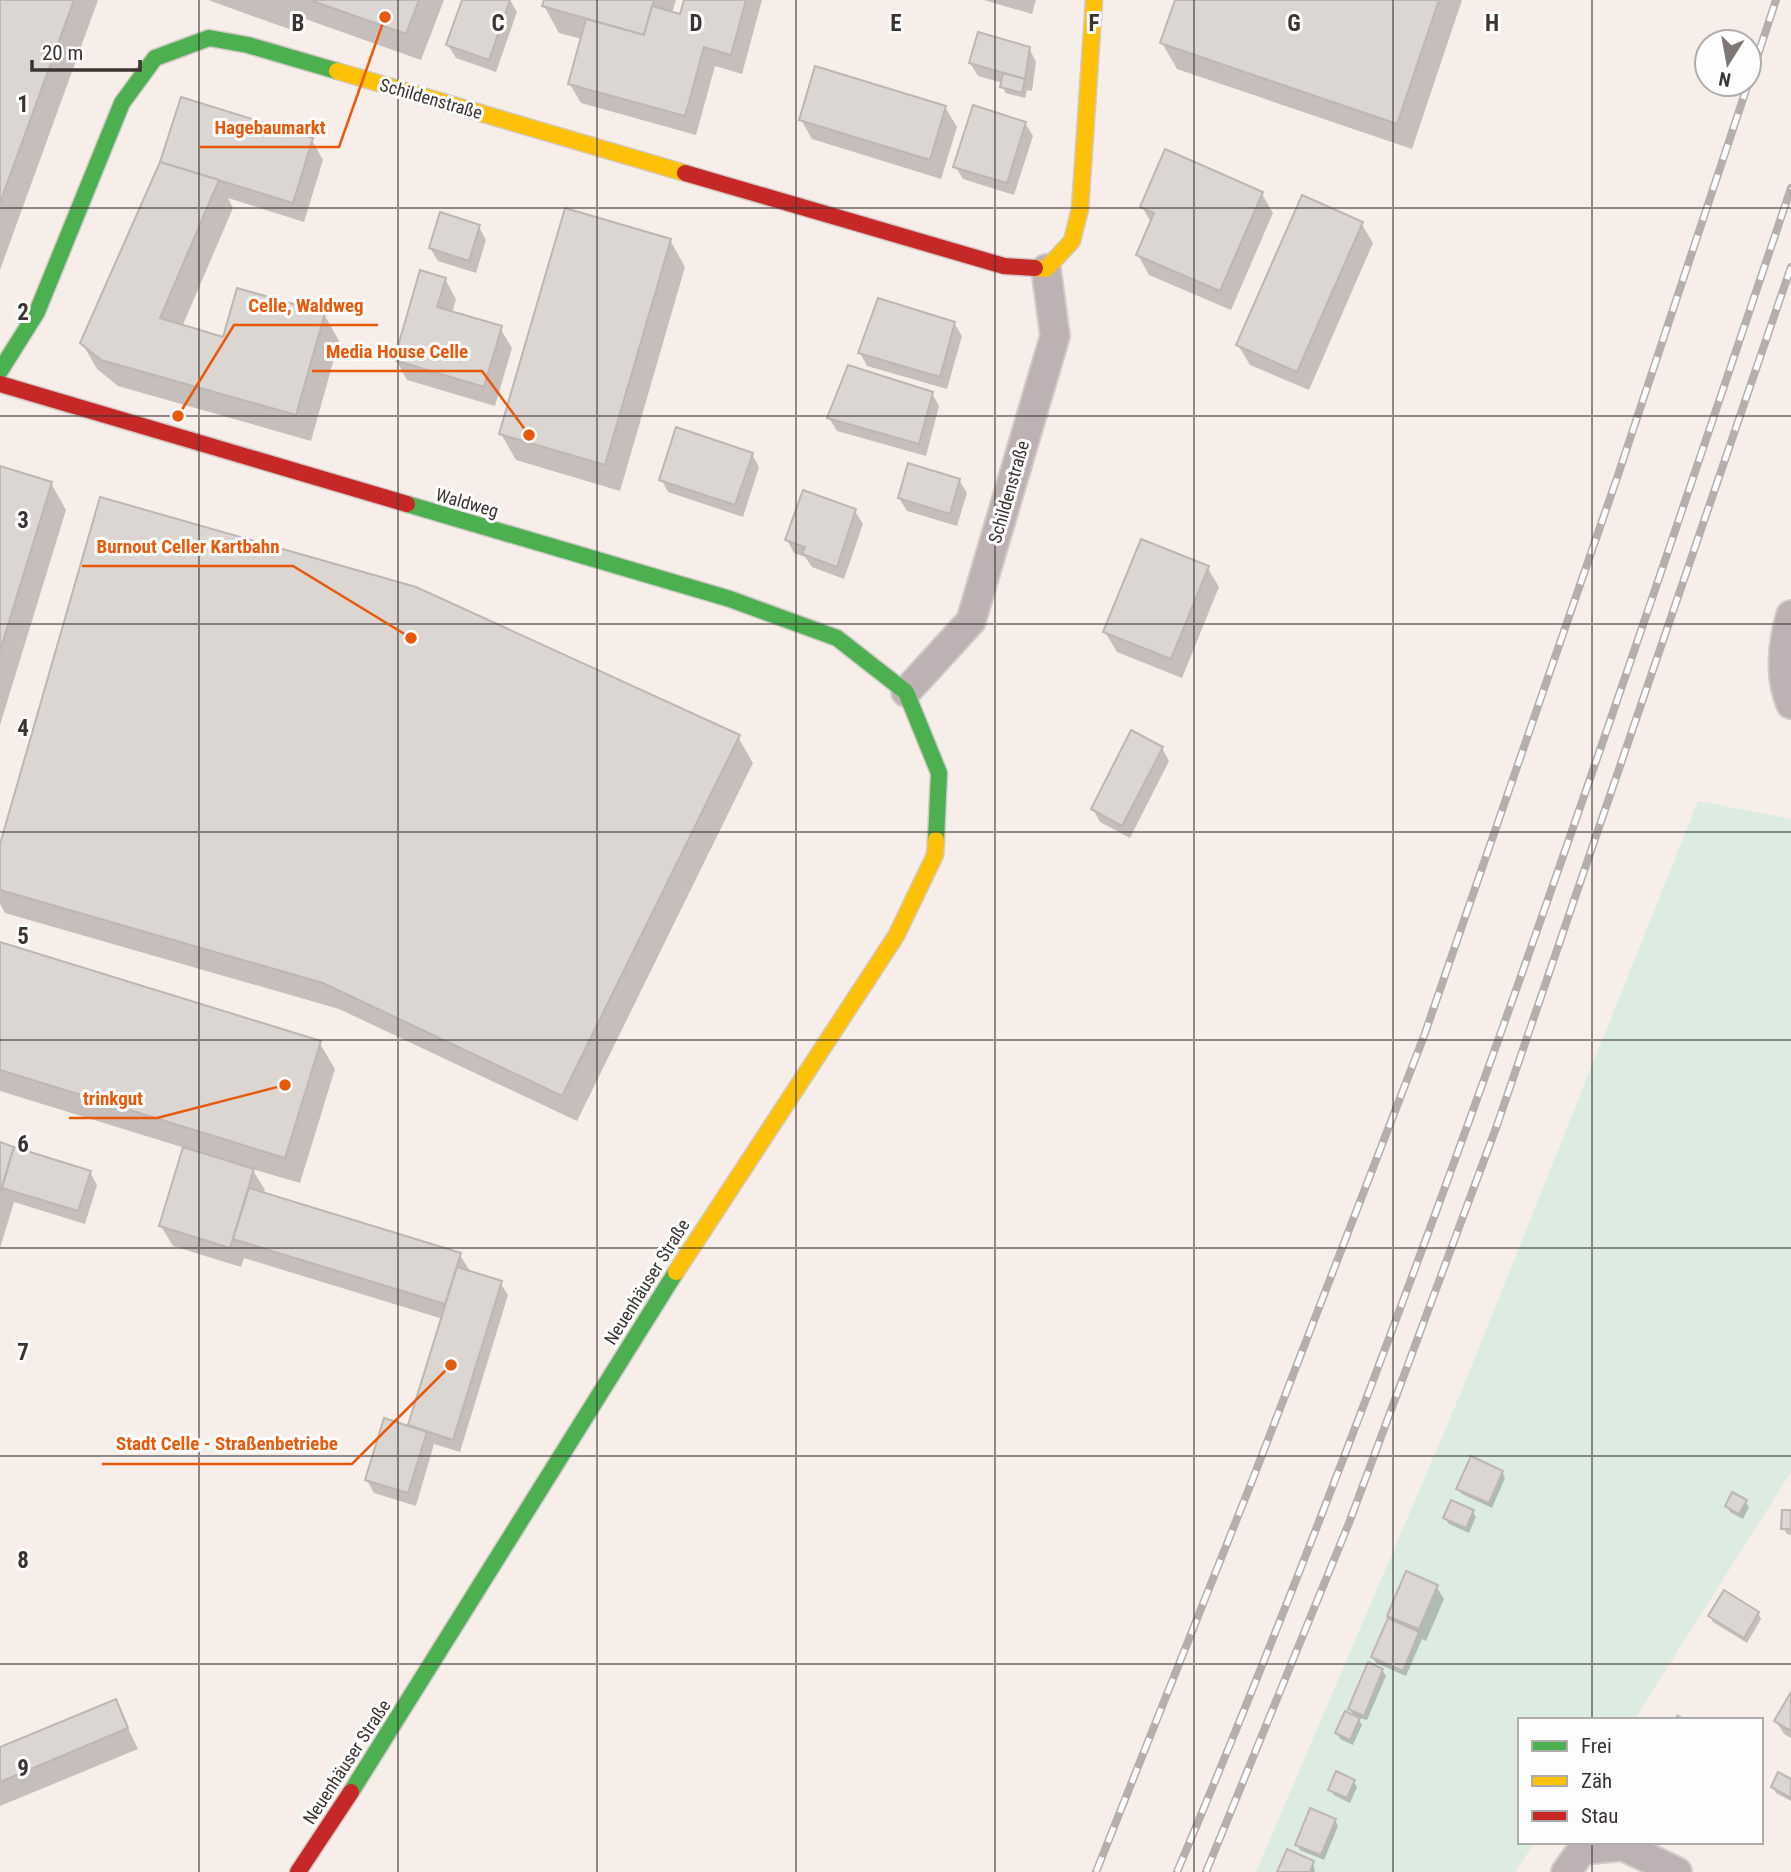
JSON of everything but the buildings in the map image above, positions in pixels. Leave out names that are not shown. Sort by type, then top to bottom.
[{"type":"street","points":[[1046,269],[1072,242],[1080,209],[1094,0]]},
{"type":"street","name":"Schildenstraße","points":[[0,371],[37,312],[122,103],[155,58],[209,38],[248,45],[1004,267],[1046,269],[1055,336],[971,621],[906,692]]},
{"type":"street","name":"Waldweg","points":[[0,384],[730,599],[837,638],[906,692]]},
{"type":"street","points":[[1791,615],[1786,632],[1784,670],[1791,704]]},
{"type":"street","name":"Neuenhäuser Straße","points":[[298,1872],[378,1751],[698,1237],[896,936],[935,855],[939,773],[906,692]]},
{"type":"street","points":[[1574,1861],[1623,1846],[1677,1872]]},
{"type":"green space","points":[[1698,801],[1791,819],[1791,1472],[1635,1718],[1518,1718],[1518,1844],[1534,1844],[1515,1872],[1256,1872],[1462,1390]]},
{"type":"railway","points":[[1763,39],[1776,0]]},
{"type":"railway","points":[[1096,1872],[1252,1481],[1424,1036],[1618,475],[1743,98]]},
{"type":"railway","points":[[1177,1872],[1344,1456],[1500,1036],[1791,188]]},
{"type":"railway","points":[[1206,1872],[1349,1523],[1496,1128],[1791,267]]},
{"type":"traffic: fast","points":[[0,371],[37,312],[122,103],[155,58],[209,38],[248,45],[337,71]]},
{"type":"traffic: fast","points":[[407,504],[730,599],[837,638],[906,692],[939,773],[936,840]]},
{"type":"traffic: fast","points":[[351,1792],[676,1272]]},
{"type":"traffic: slow","points":[[1035,268],[1046,269],[1072,241],[1080,209],[1094,0]]},
{"type":"traffic: slow","points":[[337,71],[685,173]]},
{"type":"traffic: slow","points":[[676,1272],[896,936],[935,855],[936,840]]},
{"type":"traffic: jam","points":[[685,173],[1004,266],[1035,268]]},
{"type":"traffic: jam","points":[[0,384],[407,504]]},
{"type":"traffic: jam","points":[[298,1872],[351,1792]]},
{"type":"place","name":"Hagebaumarkt","points":[[385,17]]},
{"type":"place","name":"Celle, Waldweg","points":[[178,416]]},
{"type":"place","name":"Media House Celle","points":[[529,435]]},
{"type":"place","name":"Burnout Celler Kartbahn","points":[[411,638]]},
{"type":"place","name":"trinkgut","points":[[285,1085]]},
{"type":"place","name":"Stadt Celle - Straßenbetriebe","points":[[451,1365]]}]
